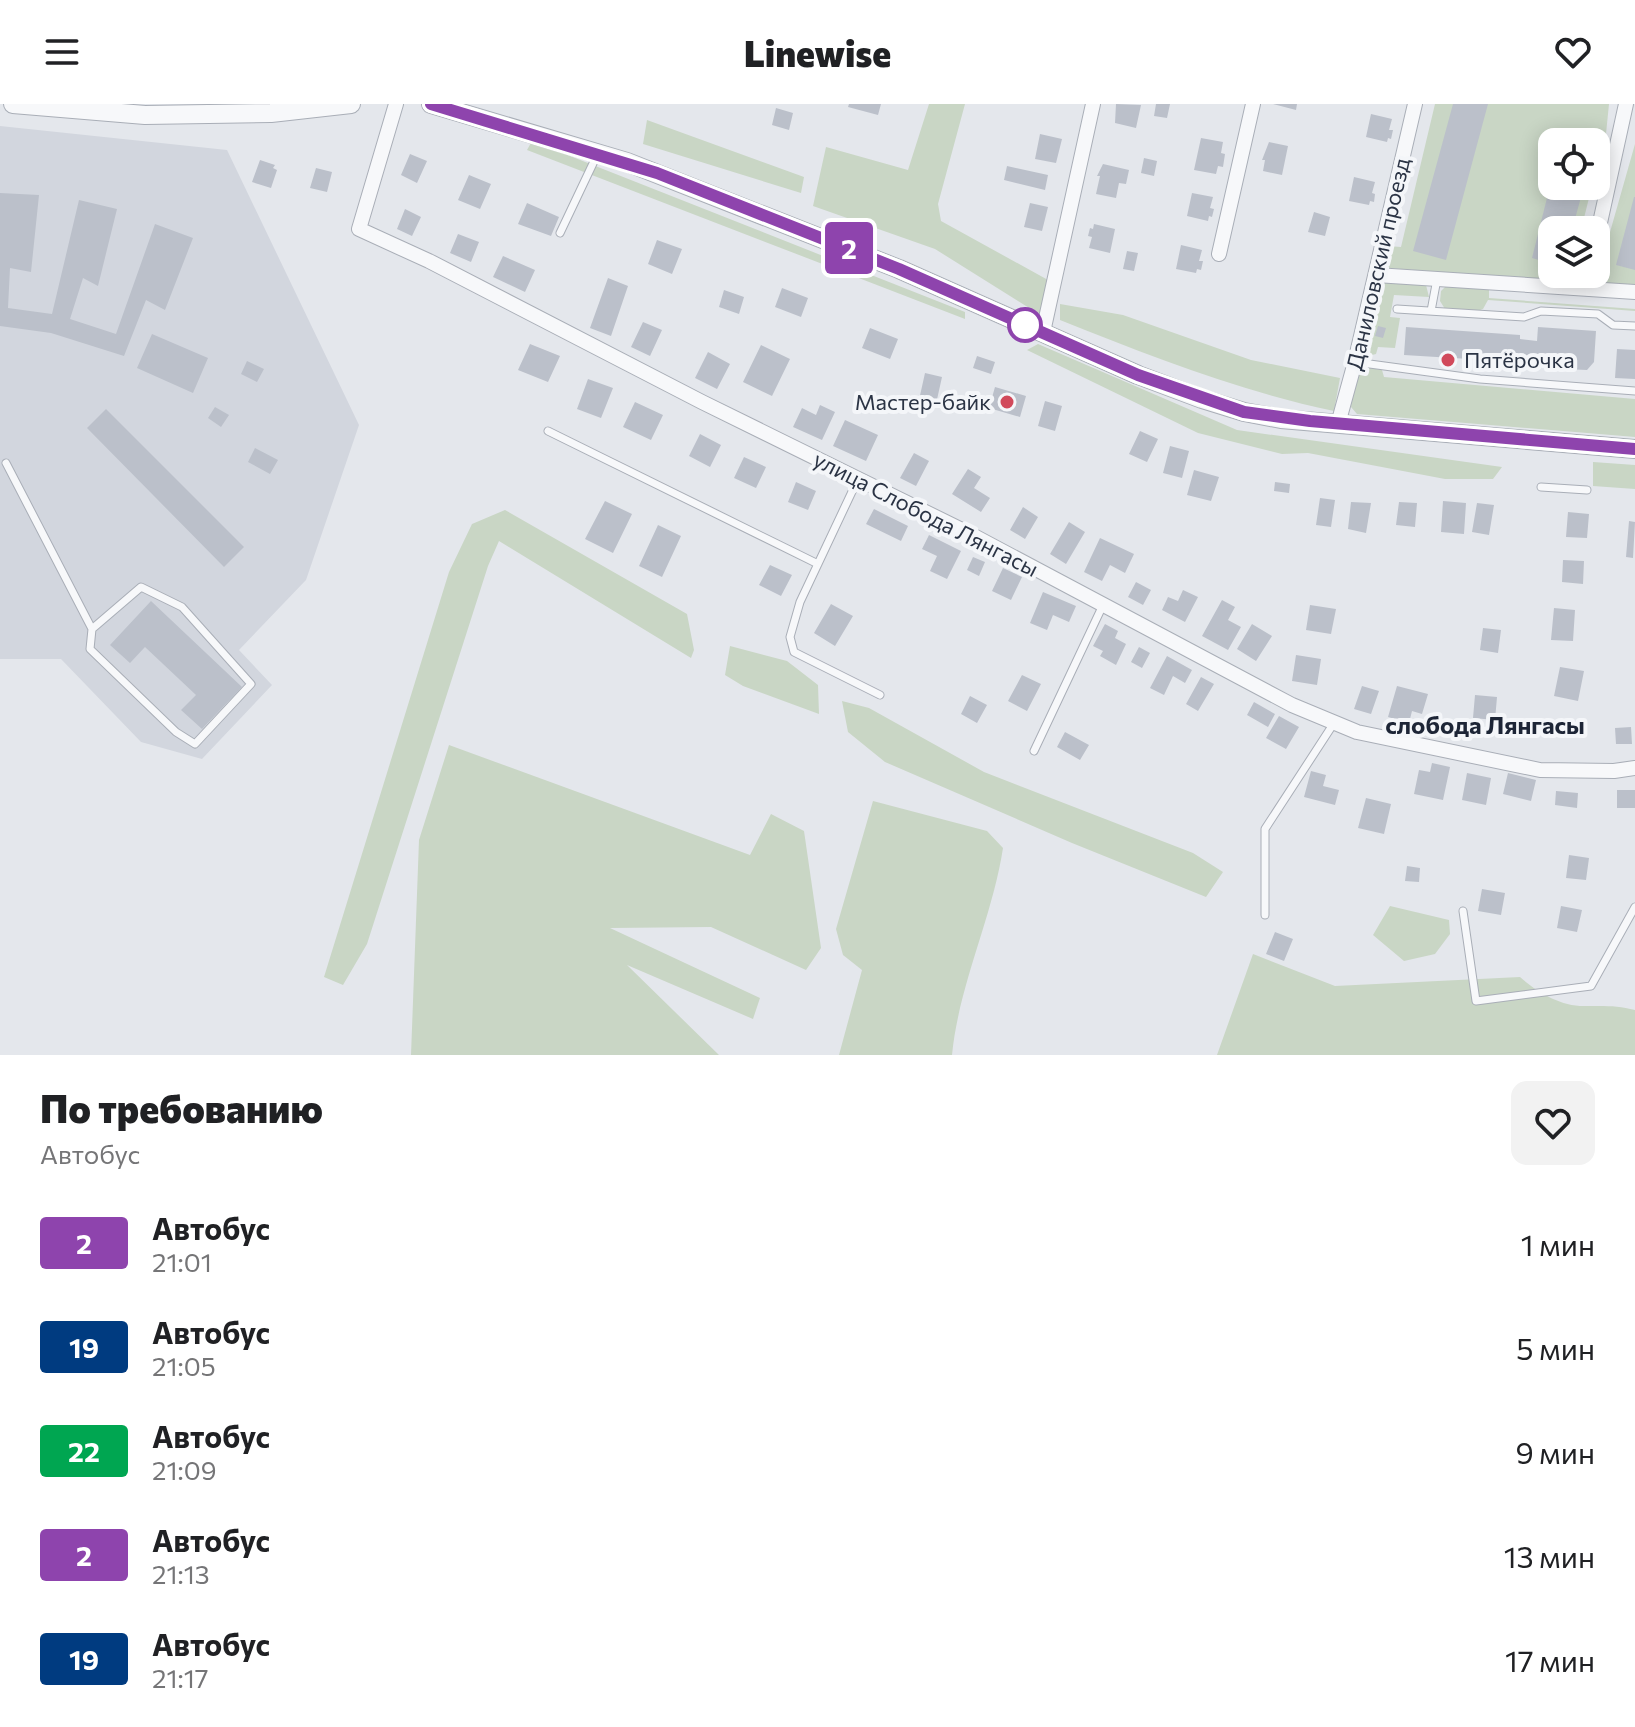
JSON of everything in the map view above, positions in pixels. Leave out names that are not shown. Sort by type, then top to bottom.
[{"type":"street","points":[[13,104],[94,107],[145,115],[239,114],[351,104]]},
{"type":"street","name":"улица Слобода Лянгасы","points":[[396,104],[359,229],[429,261],[972,535],[1292,705],[1334,723],[1357,732],[1540,770],[1614,771],[1635,768]]},
{"type":"street","points":[[431,104],[598,153],[827,239],[1138,375],[1244,412],[1338,424],[1635,449]]},
{"type":"street","points":[[1043,332],[1093,104]]},
{"type":"street","points":[[1219,254],[1253,104]]},
{"type":"street","name":"Даниловский проезд","points":[[1338,424],[1415,104]]},
{"type":"street","points":[[1601,216],[1626,104]]},
{"type":"street","points":[[1376,275],[1538,280]]},
{"type":"street","points":[[1610,286],[1635,292]]},
{"type":"lane","points":[[560,233],[598,153]]},
{"type":"lane","points":[[1431,311],[1437,279]]},
{"type":"lane","points":[[1397,309],[1524,317],[1541,311],[1598,314],[1613,325],[1635,326]]},
{"type":"lane","points":[[1355,362],[1480,379],[1635,391]]},
{"type":"lane","points":[[548,431],[818,564]]},
{"type":"lane","points":[[6,463],[92,629],[90,649],[176,732],[195,744],[251,684],[182,607],[141,587],[92,629]]},
{"type":"lane","points":[[858,479],[800,602],[790,637],[794,652],[880,695]]},
{"type":"lane","points":[[1541,487],[1587,490]]},
{"type":"lane","points":[[1034,751],[1103,605]]},
{"type":"lane","points":[[1265,915],[1265,829],[1334,723]]},
{"type":"lane","points":[[1463,911],[1476,1001],[1591,986],[1635,907]]},
{"type":"shaded area","points":[[0,126],[227,150],[359,425],[306,580],[239,650],[272,685],[202,759],[141,742],[61,659],[0,659]]},
{"type":"green space","points":[[929,104],[965,104],[938,204],[941,221],[1048,280],[1042,316],[935,249],[813,206],[826,147],[908,170]]},
{"type":"green space","points":[[1435,104],[1609,104],[1607,128],[1538,128],[1538,200],[1588,200],[1584,216],[1538,216],[1538,279],[1387,268],[1384,262],[1388,246],[1401,247]]},
{"type":"green space","points":[[647,120],[804,177],[801,193],[643,144]]},
{"type":"green space","points":[[532,141],[965,312],[965,319],[527,150]]},
{"type":"green space","points":[[1635,144],[1635,287],[1610,286],[1610,232]]},
{"type":"green space","points":[[1383,282],[1426,285],[1429,297],[1394,295],[1390,317],[1400,318],[1395,348],[1378,347],[1376,354],[1368,356],[1364,350],[1378,287]]},
{"type":"green space","points":[[1446,286],[1489,288],[1489,298],[1635,311],[1488,300],[1483,309],[1477,311],[1445,309],[1440,301],[1441,291]]},
{"type":"green space","points":[[1060,304],[1123,315],[1251,360],[1340,378],[1334,411],[1229,383],[1127,347],[1060,320]]},
{"type":"green space","points":[[1038,344],[1237,430],[1502,467],[1493,479],[1445,479],[1308,453],[1282,454],[1198,433],[1027,350]]},
{"type":"green space","points":[[1369,368],[1382,370],[1384,377],[1635,399],[1635,437],[1357,414],[1351,407],[1355,384],[1360,374]]},
{"type":"green space","points":[[1593,462],[1635,465],[1635,489],[1593,486]]},
{"type":"green space","points":[[505,510],[687,614],[694,650],[691,658],[499,541],[488,566],[367,944],[343,985],[324,977],[449,572],[472,524]]},
{"type":"green space","points":[[730,646],[787,661],[818,685],[819,714],[743,686],[725,675]]},
{"type":"green space","points":[[842,701],[869,708],[984,772],[1193,853],[1223,872],[1206,897],[885,762],[848,732]]},
{"type":"green space","points":[[449,745],[750,855],[771,814],[804,831],[821,948],[806,970],[711,927],[610,928],[760,998],[753,1019],[627,965],[719,1055],[411,1055],[419,840]]},
{"type":"green space","points":[[873,801],[987,831],[1003,848],[961,1003],[952,1055],[839,1055],[862,970],[843,955],[836,929]]},
{"type":"green space","points":[[1390,906],[1449,920],[1450,934],[1435,954],[1404,961],[1373,935]]},
{"type":"green space","points":[[1253,954],[1335,986],[1520,977],[1541,993],[1566,1004],[1635,1010],[1635,1055],[1217,1055]]},
{"type":"building","points":[[849,104],[881,104],[878,115],[848,107]]},
{"type":"building","points":[[1116,104],[1141,105],[1136,128],[1115,123]]},
{"type":"building","points":[[1156,104],[1170,104],[1167,118],[1154,116]]},
{"type":"building","points":[[1273,104],[1297,104],[1296,110]]},
{"type":"building","points":[[1453,104],[1488,104],[1446,260],[1413,251]]},
{"type":"building","points":[[776,108],[793,113],[789,130],[772,125]]},
{"type":"building","points":[[1371,114],[1392,119],[1389,130],[1393,130],[1387,142],[1366,137]]},
{"type":"building","points":[[1040,134],[1062,139],[1056,163],[1035,159]]},
{"type":"building","points":[[1201,138],[1223,142],[1223,167],[1218,166],[1216,174],[1194,170]]},
{"type":"building","points":[[1269,142],[1288,146],[1282,175],[1263,171],[1265,160],[1262,160]]},
{"type":"building","points":[[410,154],[427,161],[417,183],[401,175]]},
{"type":"building","points":[[1144,158],[1157,161],[1154,176],[1141,173]]},
{"type":"building","points":[[260,160],[275,165],[273,168],[277,170],[271,188],[252,182]]},
{"type":"building","points":[[1103,164],[1129,170],[1126,184],[1119,183],[1116,198],[1096,194],[1100,176],[1097,176]]},
{"type":"building","points":[[1007,166],[1048,175],[1045,190],[1004,180]]},
{"type":"building","points":[[316,168],[332,172],[327,192],[310,188]]},
{"type":"building","points":[[469,175],[491,184],[480,209],[458,200]]},
{"type":"building","points":[[1354,177],[1375,182],[1372,193],[1375,194],[1374,202],[1370,201],[1369,205],[1349,201]]},
{"type":"building","points":[[0,193],[39,195],[31,272],[10,268],[8,308],[52,314],[79,200],[117,209],[98,286],[83,278],[70,319],[116,334],[155,224],[193,238],[165,310],[146,300],[124,356],[51,333],[0,326]]},
{"type":"building","points":[[1192,193],[1213,197],[1210,208],[1214,209],[1208,221],[1187,216]]},
{"type":"building","points":[[1635,197],[1635,270],[1616,265]]},
{"type":"building","points":[[1546,200],[1580,200],[1576,216],[1542,216]]},
{"type":"building","points":[[527,203],[559,217],[551,236],[518,224]]},
{"type":"building","points":[[1030,203],[1048,207],[1042,231],[1024,227]]},
{"type":"building","points":[[405,209],[421,217],[412,236],[397,229]]},
{"type":"building","points":[[1314,212],[1330,217],[1325,236],[1308,232]]},
{"type":"building","points":[[1094,224],[1115,229],[1110,253],[1089,248],[1092,237],[1088,236]]},
{"type":"building","points":[[458,234],[479,242],[471,262],[450,253]]},
{"type":"building","points":[[1538,234],[1538,260],[1532,258]]},
{"type":"building","points":[[657,240],[682,249],[672,274],[648,264]]},
{"type":"building","points":[[1181,245],[1202,250],[1199,261],[1203,261],[1201,270],[1197,269],[1196,273],[1176,269]]},
{"type":"building","points":[[1127,251],[1138,253],[1134,271],[1123,269]]},
{"type":"building","points":[[503,256],[535,270],[525,292],[493,277]]},
{"type":"building","points":[[608,278],[628,286],[611,336],[590,328]]},
{"type":"building","points":[[782,288],[808,298],[801,317],[775,307]]},
{"type":"building","points":[[724,290],[744,297],[739,314],[719,307]]},
{"type":"building","points":[[643,322],[662,330],[650,356],[631,347]]},
{"type":"building","points":[[1378,326],[1386,328],[1383,338],[1375,336]]},
{"type":"building","points":[[1406,327],[1520,335],[1520,339],[1537,341],[1538,327],[1596,331],[1594,362],[1587,370],[1404,355]]},
{"type":"building","points":[[870,328],[898,339],[890,359],[862,348]]},
{"type":"building","points":[[152,334],[208,358],[193,393],[137,368]]},
{"type":"building","points":[[530,344],[560,356],[548,382],[518,370]]},
{"type":"building","points":[[761,345],[790,359],[772,396],[743,382]]},
{"type":"building","points":[[1617,349],[1635,350],[1635,379],[1615,378]]},
{"type":"building","points":[[708,352],[730,364],[717,389],[695,378]]},
{"type":"building","points":[[977,356],[995,362],[991,374],[973,368]]},
{"type":"building","points":[[247,361],[264,369],[257,382],[241,374]]},
{"type":"building","points":[[925,373],[942,377],[936,404],[919,400]]},
{"type":"building","points":[[588,379],[613,388],[601,418],[577,409]]},
{"type":"building","name":"Мастер-байк","points":[[995,387],[1026,396],[1020,417],[989,408]]},
{"type":"building","points":[[1045,401],[1062,406],[1055,431],[1038,426]]},
{"type":"building","points":[[635,402],[663,415],[651,440],[623,427]]},
{"type":"building","points":[[820,405],[835,412],[822,440],[793,427],[802,408],[816,415]]},
{"type":"building","points":[[215,407],[229,415],[221,427],[208,418]]},
{"type":"building","points":[[106,409],[244,547],[224,567],[87,428]]},
{"type":"building","points":[[845,420],[878,435],[866,461],[833,446]]},
{"type":"building","points":[[1140,431],[1158,439],[1147,462],[1129,454]]},
{"type":"building","points":[[700,434],[721,445],[710,467],[689,456]]},
{"type":"building","points":[[1170,446],[1189,451],[1182,478],[1163,473]]},
{"type":"building","points":[[255,448],[278,460],[270,474],[248,462]]},
{"type":"building","points":[[914,453],[929,461],[916,486],[900,478]]},
{"type":"building","points":[[744,457],[766,467],[756,488],[734,478]]},
{"type":"building","points":[[968,469],[981,477],[974,488],[990,498],[981,512],[952,494]]},
{"type":"building","points":[[1194,470],[1219,477],[1211,501],[1187,495]]},
{"type":"building","points":[[796,482],[816,491],[808,510],[788,502]]},
{"type":"building","points":[[1275,482],[1290,484],[1289,493],[1274,491]]},
{"type":"building","points":[[1320,498],[1335,500],[1331,527],[1316,525]]},
{"type":"building","points":[[605,501],[632,514],[613,553],[585,539]]},
{"type":"building","points":[[1443,501],[1466,503],[1464,534],[1441,532]]},
{"type":"building","points":[[1351,502],[1371,503],[1366,533],[1348,529]]},
{"type":"building","points":[[1399,502],[1417,503],[1415,527],[1396,525]]},
{"type":"building","points":[[1477,503],[1494,505],[1489,535],[1472,532]]},
{"type":"building","points":[[1023,507],[1038,517],[1025,539],[1010,530]]},
{"type":"building","points":[[874,509],[908,526],[901,541],[866,524]]},
{"type":"building","points":[[1568,512],[1589,514],[1587,538],[1566,537]]},
{"type":"building","points":[[1629,521],[1635,522],[1633,558],[1626,557]]},
{"type":"building","points":[[1069,522],[1085,532],[1066,564],[1050,554]]},
{"type":"building","points":[[658,525],[681,536],[662,577],[639,566]]},
{"type":"building","points":[[929,535],[961,551],[947,579],[930,571],[937,556],[922,549]]},
{"type":"building","points":[[1100,538],[1134,554],[1125,573],[1110,565],[1102,581],[1084,572]]},
{"type":"building","points":[[973,557],[985,562],[979,576],[967,570]]},
{"type":"building","points":[[1563,560],[1584,561],[1583,584],[1562,582]]},
{"type":"building","points":[[770,565],[792,575],[781,596],[759,585]]},
{"type":"building","points":[[1003,568],[1022,577],[1011,600],[992,591]]},
{"type":"building","points":[[1136,582],[1151,590],[1143,605],[1128,597]]},
{"type":"building","points":[[1183,590],[1198,597],[1185,622],[1162,610],[1168,597],[1178,601]]},
{"type":"building","points":[[1043,592],[1076,606],[1069,622],[1053,615],[1047,630],[1030,623]]},
{"type":"building","points":[[1222,600],[1235,607],[1228,620],[1241,627],[1228,650],[1202,636]]},
{"type":"building","points":[[151,601],[242,687],[202,729],[181,710],[196,695],[145,647],[130,663],[110,645]]},
{"type":"building","points":[[831,604],[853,616],[835,646],[814,633]]},
{"type":"building","points":[[1310,605],[1336,609],[1331,634],[1306,630]]},
{"type":"building","points":[[1554,608],[1575,610],[1573,641],[1551,640]]},
{"type":"building","points":[[1105,624],[1118,631],[1115,638],[1126,644],[1116,665],[1100,656],[1103,651],[1093,646]]},
{"type":"building","points":[[1252,624],[1272,636],[1256,661],[1237,649]]},
{"type":"building","points":[[1483,628],[1501,630],[1498,653],[1480,650]]},
{"type":"building","points":[[1139,647],[1150,653],[1142,668],[1131,662]]},
{"type":"building","points":[[1296,655],[1321,659],[1317,685],[1292,681]]},
{"type":"building","points":[[1167,656],[1192,670],[1185,683],[1173,676],[1164,695],[1150,688]]},
{"type":"building","points":[[1560,667],[1584,671],[1578,701],[1554,696]]},
{"type":"building","points":[[1022,675],[1041,684],[1027,711],[1008,701]]},
{"type":"building","points":[[1201,677],[1214,684],[1198,711],[1186,704]]},
{"type":"building","points":[[1362,686],[1379,691],[1371,714],[1354,709]]},
{"type":"building","points":[[1397,686],[1428,694],[1422,714],[1412,711],[1409,723],[1388,717]]},
{"type":"building","points":[[1475,695],[1497,697],[1495,720],[1473,718]]},
{"type":"building","points":[[970,696],[987,705],[977,723],[961,714]]},
{"type":"building","points":[[1254,702],[1275,714],[1268,727],[1247,715]]},
{"type":"building","points":[[1279,716],[1299,727],[1286,749],[1266,738]]},
{"type":"building","points":[[1631,727],[1632,744],[1616,744],[1615,728]]},
{"type":"building","points":[[1065,732],[1089,745],[1080,760],[1057,747]]},
{"type":"building","points":[[1432,763],[1450,767],[1443,800],[1414,794],[1419,770],[1430,772]]},
{"type":"building","points":[[1311,771],[1326,775],[1323,786],[1339,790],[1335,805],[1304,797]]},
{"type":"building","points":[[1467,773],[1491,778],[1486,805],[1462,800]]},
{"type":"building","points":[[1508,773],[1536,780],[1531,801],[1503,794]]},
{"type":"building","points":[[1617,790],[1635,790],[1635,808],[1617,808]]},
{"type":"building","points":[[1556,791],[1578,793],[1577,808],[1555,805]]},
{"type":"building","points":[[1366,798],[1391,804],[1384,834],[1358,828]]},
{"type":"building","points":[[1569,855],[1589,858],[1586,880],[1566,878]]},
{"type":"building","points":[[1407,866],[1420,868],[1419,882],[1405,881]]},
{"type":"building","points":[[1482,889],[1505,893],[1501,915],[1478,911]]},
{"type":"building","points":[[1561,906],[1582,910],[1577,932],[1557,928]]},
{"type":"building","points":[[1275,932],[1293,939],[1284,961],[1266,954]]},
{"type":"bus line","name":"2","points":[[431,104],[657,173],[899,269],[1138,375],[1244,412],[1281,419],[1635,449]]},
{"type":"place","name":"Пятёрочка","points":[[1448,360]]},
{"type":"place","name":"Мастер-байк","points":[[1007,402]]},
{"type":"district","name":"слобода Лянгасы","points":[[1485,726]]}]
